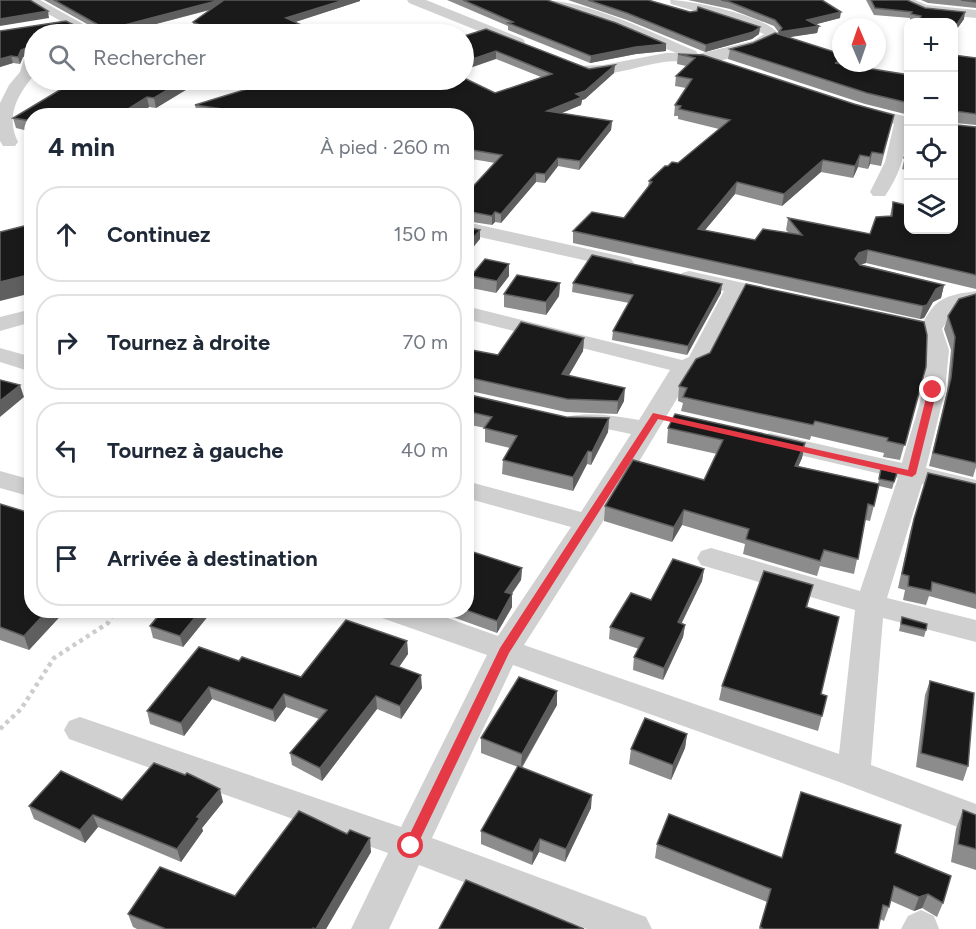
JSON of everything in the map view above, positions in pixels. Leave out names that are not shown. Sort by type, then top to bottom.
[{"type":"street","points":[[30,0],[72,24]]},
{"type":"street","points":[[414,0],[473,24]]},
{"type":"street","points":[[548,0],[621,25],[726,66]]},
{"type":"street","points":[[904,0],[924,9],[976,14]]},
{"type":"street","points":[[567,63],[589,70],[603,70],[666,57],[704,59],[758,44],[772,33],[766,29],[676,1]]},
{"type":"street","points":[[658,3],[752,31],[767,39]]},
{"type":"street","points":[[54,24],[67,22]]},
{"type":"street","points":[[474,25],[536,50]]},
{"type":"street","points":[[10,143],[4,135],[10,94],[24,77]]},
{"type":"street","points":[[848,106],[904,120]]},
{"type":"street","points":[[879,192],[894,162],[905,126]]},
{"type":"street","points":[[474,230],[647,267]]},
{"type":"street","points":[[669,272],[794,300]]},
{"type":"street","points":[[474,314],[684,367],[698,361],[737,287]]},
{"type":"street","points":[[942,289],[976,297]]},
{"type":"street","points":[[897,323],[920,328],[930,327],[937,323],[942,308],[956,301],[976,297]]},
{"type":"street","points":[[0,324],[24,317]]},
{"type":"street","points":[[854,773],[870,604],[912,474],[936,370],[938,350],[930,327]]},
{"type":"street","points":[[0,355],[24,362]]},
{"type":"street","points":[[370,929],[504,651],[588,523],[661,422],[684,367]]},
{"type":"street","points":[[555,419],[628,424],[661,422]]},
{"type":"street","points":[[749,436],[976,488]]},
{"type":"street","points":[[0,479],[24,486]]},
{"type":"street","points":[[474,491],[588,523]]},
{"type":"street","points":[[711,558],[870,604],[976,631]]},
{"type":"street","points":[[414,618],[854,773],[976,819]]},
{"type":"street","points":[[80,730],[411,846],[633,929]]},
{"type":"path","points":[[0,729],[21,709],[54,658],[108,623],[111,618]]},
{"type":"building","points":[[0,0],[30,0],[48,11],[0,19]]},
{"type":"building","points":[[54,0],[220,0],[128,24],[97,24]]},
{"type":"building","points":[[224,0],[344,0],[286,18],[299,24],[198,24],[193,22]]},
{"type":"building","points":[[463,0],[547,0],[616,23],[666,44],[591,56],[508,23],[513,22]]},
{"type":"building","points":[[588,0],[648,0],[690,12],[697,11],[698,7],[760,27],[753,32],[706,45]]},
{"type":"building","points":[[721,0],[822,0],[841,12],[807,20],[819,26],[779,32],[782,28],[775,20]]},
{"type":"building","points":[[871,0],[907,0],[925,8],[965,12],[958,23],[958,18],[920,18],[921,16],[911,14],[912,12],[875,8]]},
{"type":"building","points":[[66,21],[72,24],[46,24]]},
{"type":"building","points":[[24,27],[24,49],[18,57],[0,59],[0,31]]},
{"type":"building","points":[[486,29],[589,69],[615,65],[585,91],[576,94],[582,97],[547,111],[612,121],[580,161],[558,158],[545,174],[536,173],[501,214],[495,212],[492,216],[474,213],[474,185],[502,155],[474,150],[474,108],[215,108],[195,105],[244,90],[474,90],[474,83],[495,93],[552,74],[496,51],[474,59],[474,33]]},
{"type":"building","points":[[775,33],[832,51],[832,72],[886,71],[904,74],[904,102],[867,93],[730,49],[753,43]]},
{"type":"building","points":[[678,54],[703,55],[894,115],[883,154],[872,152],[870,157],[860,155],[855,166],[823,160],[784,194],[737,182],[698,229],[755,240],[763,229],[802,235],[788,218],[870,234],[876,217],[892,216],[893,202],[904,205],[904,234],[958,234],[958,125],[976,127],[976,275],[868,250],[859,253],[855,259],[860,265],[944,285],[936,289],[927,305],[923,306],[573,231],[592,212],[624,218],[652,182],[649,181],[665,166],[672,162],[678,163],[730,120],[679,109],[681,106],[675,105],[692,79],[676,76],[695,58]]},
{"type":"building","points":[[958,56],[976,58],[976,114],[958,111]]},
{"type":"building","points":[[60,90],[167,90],[154,98],[147,97],[130,108],[30,108]]},
{"type":"building","points":[[24,111],[24,120],[13,118]]},
{"type":"building","points":[[24,226],[24,276],[0,282],[0,232]]},
{"type":"building","points":[[474,229],[480,230],[474,237]]},
{"type":"building","points":[[592,255],[722,284],[688,346],[613,331],[633,295],[573,283]]},
{"type":"building","points":[[485,259],[509,264],[497,281],[474,277],[474,272]]},
{"type":"building","points":[[517,275],[560,283],[546,302],[504,294]]},
{"type":"building","points":[[746,284],[924,322],[927,335],[926,367],[905,445],[887,441],[888,438],[815,421],[813,425],[683,397],[687,388],[679,386],[696,359],[710,353]]},
{"type":"building","points":[[976,294],[976,463],[933,453],[951,378],[955,337],[948,316],[959,299]]},
{"type":"building","points":[[521,322],[584,338],[562,374],[625,388],[618,401],[567,399],[474,379],[474,350],[498,355]]},
{"type":"building","points":[[0,380],[20,385],[0,401]]},
{"type":"building","points":[[474,396],[566,417],[609,418],[592,452],[588,451],[573,477],[503,460],[517,436],[484,428],[492,417],[474,413]]},
{"type":"building","points":[[675,414],[805,443],[795,466],[879,484],[874,506],[868,504],[858,559],[824,550],[820,561],[746,539],[749,529],[684,510],[674,527],[605,506],[633,460],[704,480],[723,440],[668,428]]},
{"type":"building","points":[[881,469],[897,473],[894,482],[879,479]]},
{"type":"building","points":[[928,473],[976,484],[976,594],[932,582],[931,591],[908,586],[909,576],[902,574],[914,519]]},
{"type":"building","points":[[0,504],[24,511],[24,618],[41,618],[24,636],[0,627]]},
{"type":"building","points":[[474,553],[522,568],[505,592],[512,594],[497,621],[474,613]]},
{"type":"building","points":[[673,559],[704,569],[678,622],[685,625],[664,668],[634,657],[644,638],[610,627],[631,593],[651,600]]},
{"type":"building","points":[[764,571],[813,585],[806,607],[839,617],[821,694],[827,696],[822,716],[722,686]]},
{"type":"building","points":[[902,617],[927,624],[926,630],[901,624]]},
{"type":"building","points":[[156,618],[195,618],[180,636],[150,626]]},
{"type":"building","points":[[346,620],[407,641],[391,664],[421,675],[400,706],[376,696],[320,768],[290,753],[327,710],[284,694],[273,710],[209,687],[181,723],[147,711],[199,647],[239,661],[242,657],[301,677]]},
{"type":"building","points":[[519,677],[557,691],[522,754],[481,738]]},
{"type":"building","points":[[930,681],[974,693],[968,766],[921,753]]},
{"type":"building","points":[[645,718],[687,734],[673,765],[631,749]]},
{"type":"building","points":[[154,763],[185,775],[187,773],[220,789],[197,817],[200,818],[177,849],[93,815],[80,830],[29,806],[61,771],[122,800]]},
{"type":"building","points":[[518,766],[592,795],[566,849],[540,839],[533,852],[481,831]]},
{"type":"building","points":[[801,792],[901,825],[895,853],[951,876],[943,903],[928,894],[919,897],[894,886],[889,907],[883,905],[878,929],[764,929],[760,927],[771,889],[657,844],[669,814],[782,858]]},
{"type":"building","points":[[963,810],[976,815],[976,849],[958,844]]},
{"type":"building","points":[[299,811],[347,834],[350,830],[370,838],[316,929],[166,929],[128,914],[160,867],[235,896]]},
{"type":"building","points":[[466,880],[584,929],[439,929]]},
{"type":"route","points":[[411,846],[504,651],[656,415],[912,474],[933,390]]}]
